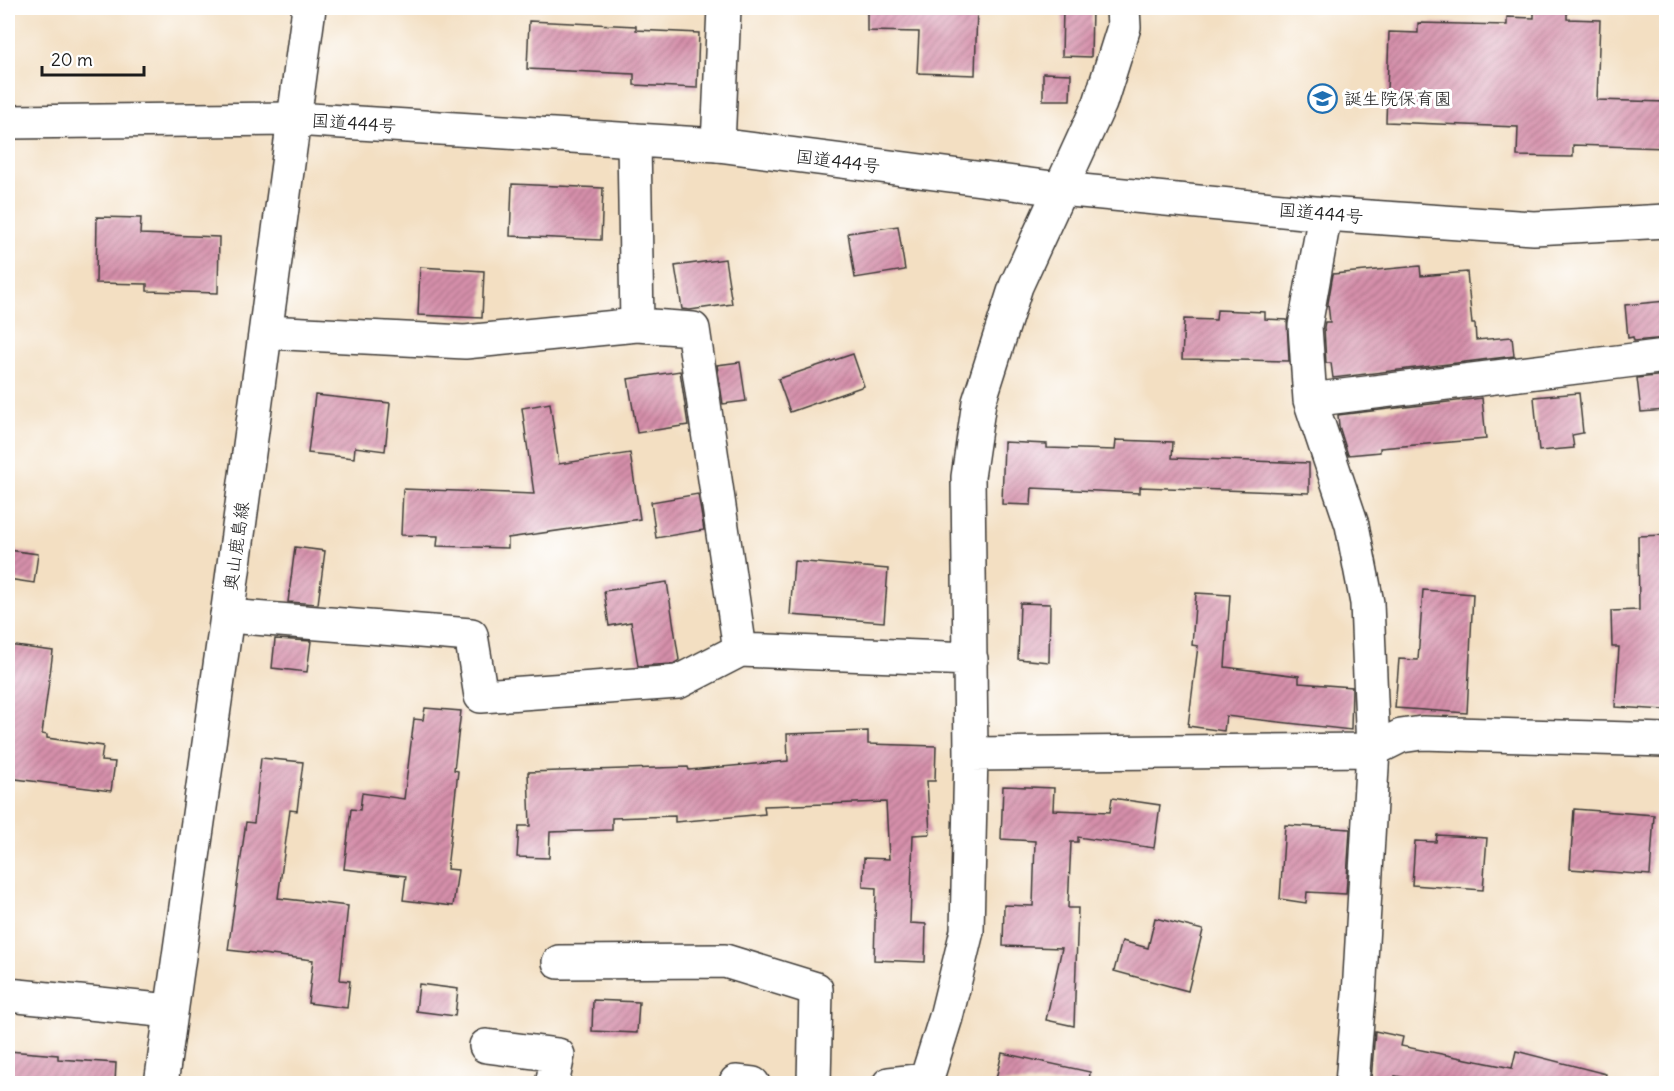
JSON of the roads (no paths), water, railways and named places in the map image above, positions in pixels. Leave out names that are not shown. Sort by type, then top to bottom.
[{"type":"main road","name":"奥山鹿島線","points":[[160,1083],[227,616],[309,8]]},
{"type":"main road","points":[[718,145],[724,8]]},
{"type":"main road","points":[[889,1083],[926,1082],[946,1017],[967,932],[971,754],[968,477],[979,402],[1016,286],[1100,103],[1124,27],[1123,8]]},
{"type":"main road","name":"国道444号","points":[[8,122],[294,119],[718,145],[1060,189],[1325,213],[1534,228],[1666,221]]},
{"type":"main road","points":[[634,140],[637,325]]},
{"type":"main road","points":[[1325,213],[1305,326],[1310,400],[1352,525],[1368,603],[1373,750],[1352,1083]]},
{"type":"main road","points":[[266,332],[465,342],[637,325],[693,330],[740,650]]},
{"type":"main road","points":[[1310,400],[1666,356]]},
{"type":"main road","points":[[227,616],[471,635],[481,696],[678,682],[740,650],[971,659]]},
{"type":"main road","points":[[971,754],[1373,750],[1401,736],[1422,732],[1666,740]]},
{"type":"main road","points":[[559,962],[725,961],[816,989],[814,1083]]},
{"type":"main road","points":[[8,996],[170,1011]]},
{"type":"main road","points":[[486,1046],[558,1055],[552,1083]]},
{"type":"place","name":"誕生院保育園","points":[[1323,98]]}]
